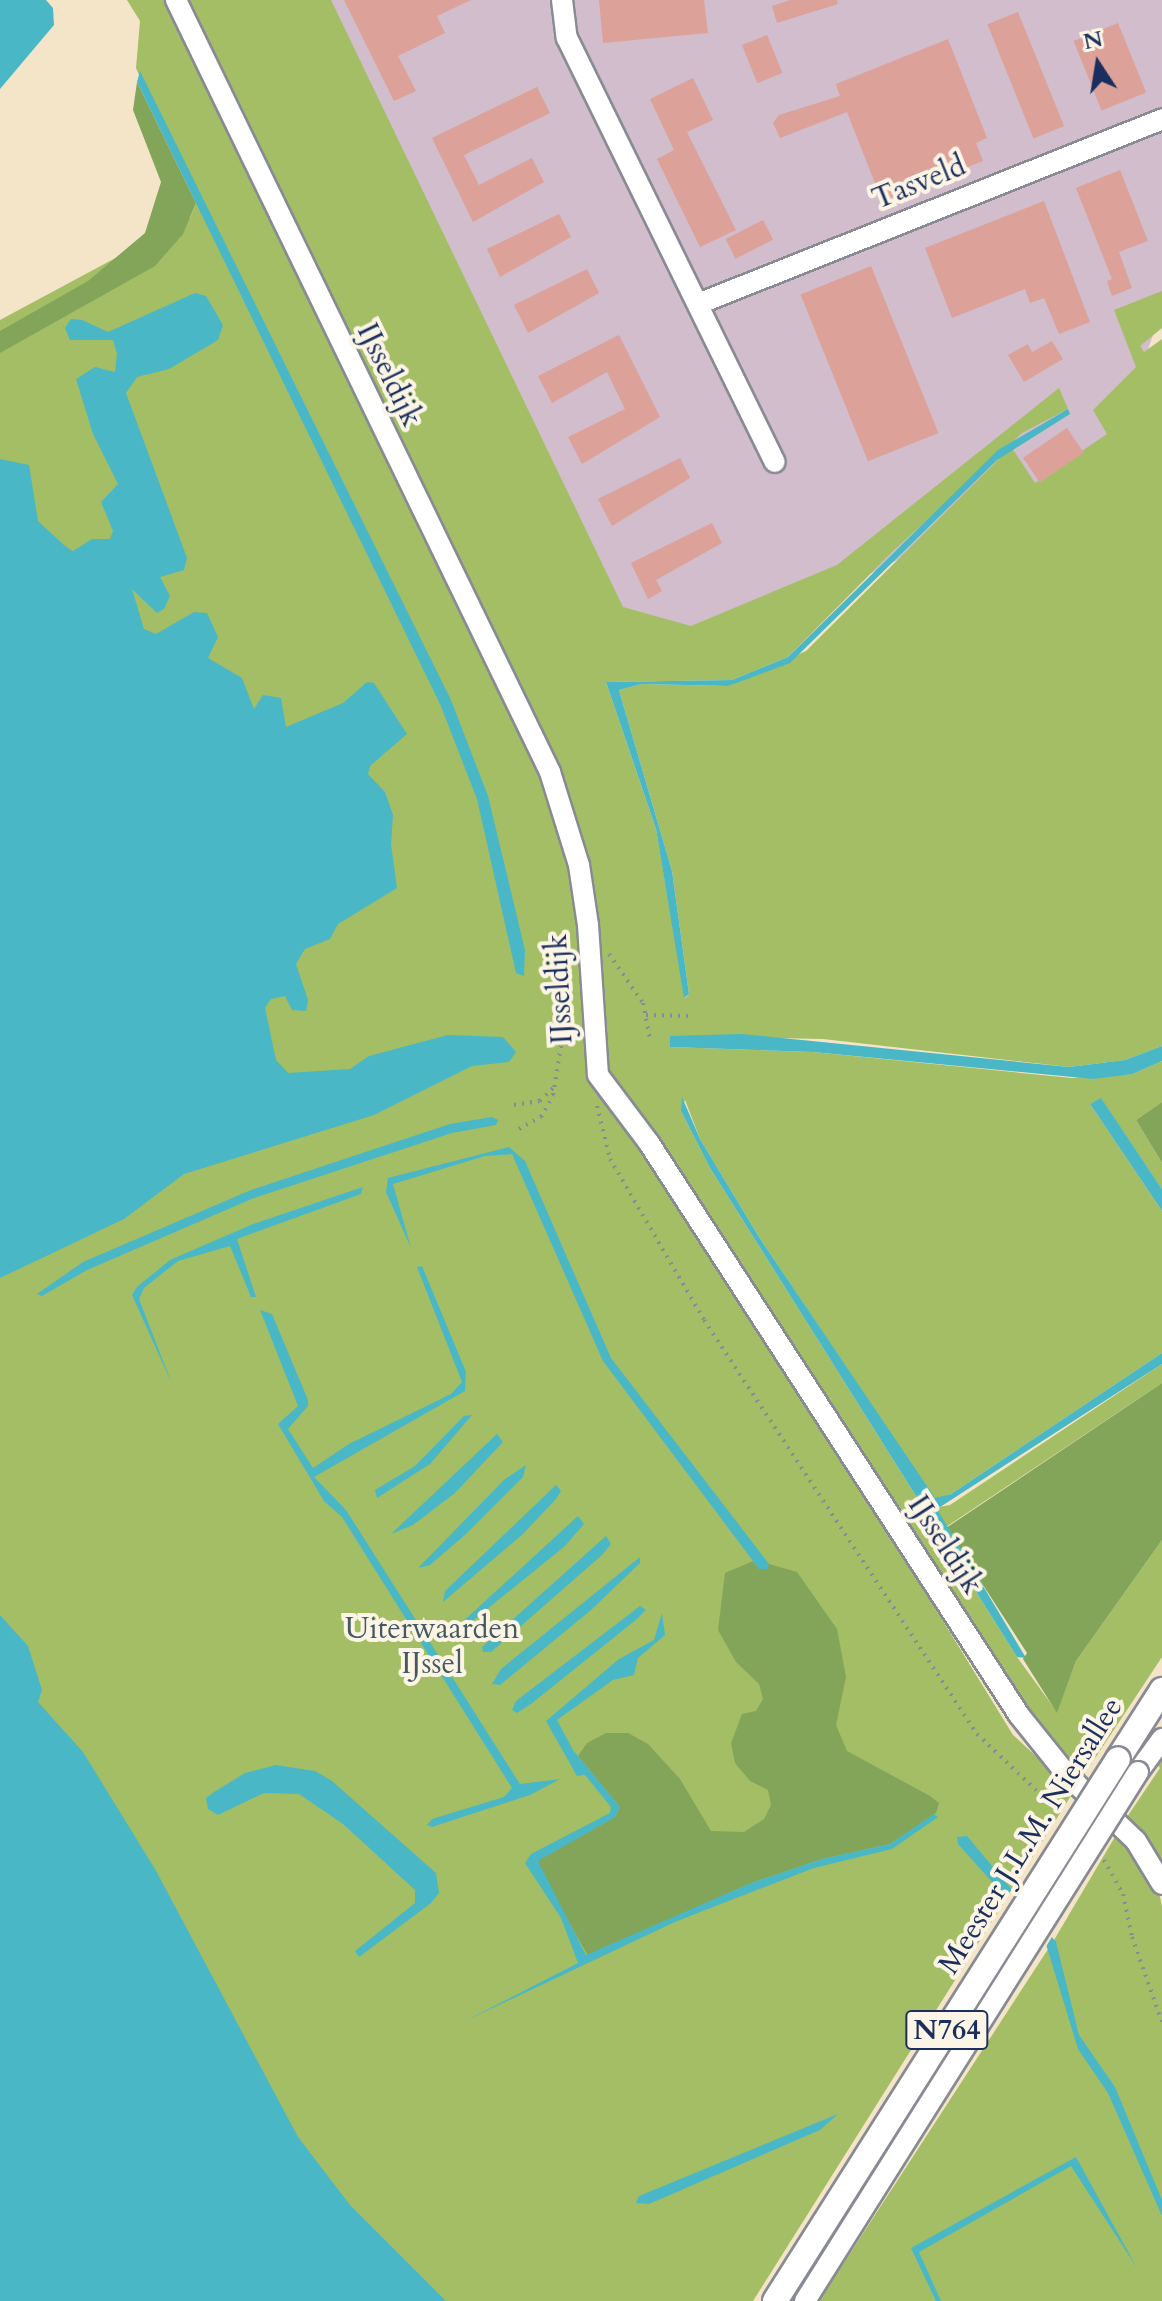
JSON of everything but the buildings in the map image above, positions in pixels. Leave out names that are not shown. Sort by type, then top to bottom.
[{"type":"main road","name":"Meester J.L.M. Niersallee","points":[[775,2301],[1128,1765],[1162,1690]]},
{"type":"street","name":"IJsseldijk","points":[[176,0],[550,772],[579,865],[586,910],[598,1075],[649,1143],[1019,1715],[1067,1775],[1136,1841],[1162,1883]]},
{"type":"street","points":[[562,0],[567,38],[775,462]]},
{"type":"street","name":"Tasveld","points":[[698,304],[1162,119]]},
{"type":"street","name":"Meester J.L.M. Niersallee","points":[[805,2301],[1128,1765],[1162,1739]]},
{"type":"path","points":[[646,1015],[691,1016]]},
{"type":"path","points":[[598,1075],[599,1124],[610,1159],[704,1320],[977,1734],[1064,1818]]},
{"type":"path","points":[[514,1105],[540,1101],[554,1087]]},
{"type":"path","points":[[1102,1858],[1123,1894],[1141,1965],[1162,2022]]},
{"type":"shaded area","points":[[209,0],[1162,0],[1162,310],[1111,452],[694,663],[591,647]]},
{"type":"green space","name":"Uiterwaarden IJssel","points":[[127,0],[169,0],[542,778],[576,887],[585,988],[615,1107],[803,1393],[1013,1735],[1074,1791],[753,2301],[353,2301],[0,1887],[0,320],[190,218],[196,203],[136,68],[140,21]]},
{"type":"green space","points":[[181,0],[331,0],[623,607],[691,626],[837,565],[1059,388],[1068,409],[1022,433],[892,552],[788,657],[732,680],[606,682],[656,829],[685,998],[689,994],[672,871],[619,690],[642,684],[728,686],[806,651],[1007,451],[1012,448],[1035,483],[1107,434],[1093,410],[1136,367],[1114,310],[1162,291],[1162,328],[1140,346],[1144,352],[1162,339],[1162,1046],[1125,1060],[1069,1067],[823,1039],[670,1036],[670,1047],[813,1052],[1072,1078],[1133,1074],[1162,1061],[1162,1102],[1136,1120],[1162,1163],[1162,1189],[1101,1099],[1090,1104],[1162,1211],[1162,1353],[951,1494],[935,1499],[759,1237],[700,1139],[685,1100],[681,1111],[710,1168],[1017,1657],[1057,1712],[1076,1661],[1162,1540],[1162,1657],[1080,1781],[1051,1750],[605,1080],[587,876]]},
{"type":"green space","points":[[137,82],[196,203],[183,234],[155,266],[0,353],[0,331],[88,281],[145,233],[161,182],[133,110]]},
{"type":"green space","points":[[1162,1102],[1162,1163],[1136,1120]]},
{"type":"green space","points":[[1162,1364],[1162,1383],[946,1527],[936,1512],[939,1507],[950,1505]]},
{"type":"green space","points":[[1162,1383],[1162,1540],[1076,1661],[1057,1713],[1023,1659],[1027,1653],[946,1528]]},
{"type":"green space","points":[[753,1561],[759,1569],[769,1564],[797,1572],[837,1629],[846,1677],[836,1725],[847,1751],[930,1796],[939,1803],[936,1813],[890,1844],[822,1859],[751,1883],[588,1956],[538,1867],[538,1860],[615,1817],[620,1807],[578,1756],[587,1743],[606,1733],[628,1733],[648,1744],[680,1779],[711,1831],[744,1832],[764,1819],[771,1805],[768,1790],[750,1781],[735,1763],[731,1743],[742,1714],[756,1711],[763,1699],[759,1684],[736,1662],[718,1630],[725,1573]]},
{"type":"green space","points":[[1162,1754],[1162,1866],[1125,1820],[1160,1768],[1156,1763]]},
{"type":"green space","points":[[1119,1830],[1158,1887],[1162,1907],[1162,2301],[819,2301],[1054,1940]]},
{"type":"water","points":[[0,0],[46,0],[53,8],[54,25],[0,89]]},
{"type":"water","points":[[140,71],[451,700],[488,796],[525,950],[524,976],[516,973],[477,799],[440,704],[137,82]]},
{"type":"water","points":[[195,293],[206,296],[223,325],[218,340],[169,369],[137,377],[126,393],[187,558],[184,570],[160,577],[170,596],[164,609],[157,613],[132,589],[144,629],[156,634],[194,612],[207,613],[218,637],[208,658],[242,678],[254,709],[263,695],[281,698],[286,727],[343,703],[367,682],[374,683],[407,734],[370,766],[368,774],[385,792],[393,815],[391,844],[397,888],[338,924],[330,939],[305,949],[296,964],[308,1000],[306,1011],[292,1010],[285,996],[271,999],[265,1008],[276,1060],[288,1073],[350,1069],[369,1056],[448,1035],[503,1037],[516,1052],[509,1062],[472,1066],[374,1115],[184,1174],[124,1219],[0,1278],[0,459],[29,465],[38,521],[65,546],[73,551],[92,539],[110,539],[113,531],[101,502],[118,484],[93,434],[76,379],[95,367],[115,372],[117,354],[113,340],[70,340],[65,328],[71,319],[82,320],[108,332]]},
{"type":"water","points":[[1068,409],[1070,414],[997,460],[790,663],[728,686],[642,684],[619,690],[672,871],[689,994],[684,998],[656,829],[606,682],[732,680],[788,657],[998,450]]},
{"type":"water","points":[[742,1034],[1069,1067],[1125,1060],[1162,1046],[1162,1061],[1133,1074],[1093,1079],[813,1052],[670,1047],[670,1036]]},
{"type":"water","points":[[682,1097],[700,1139],[759,1237],[935,1498],[951,1494],[1162,1353],[1162,1364],[937,1509],[1026,1658],[1017,1657],[710,1168],[681,1111]]},
{"type":"water","points":[[1101,1098],[1162,1189],[1162,1211],[1090,1104]]},
{"type":"water","points":[[492,1117],[498,1120],[496,1125],[452,1133],[254,1198],[87,1270],[42,1296],[37,1294],[83,1262],[251,1190],[450,1124]]},
{"type":"water","points":[[509,1147],[525,1161],[611,1358],[769,1564],[767,1569],[759,1569],[603,1361],[512,1154],[485,1156],[393,1184],[411,1248],[386,1192],[388,1178]]},
{"type":"water","points":[[363,1187],[361,1194],[237,1239],[256,1297],[251,1297],[230,1246],[178,1261],[144,1288],[139,1299],[172,1384],[132,1295],[137,1287],[170,1260],[253,1224]]},
{"type":"water","points":[[422,1266],[466,1372],[465,1391],[314,1477],[346,1510],[520,1784],[560,1779],[530,1795],[432,1827],[427,1825],[432,1819],[504,1797],[512,1788],[342,1517],[324,1501],[278,1424],[298,1406],[260,1310],[272,1314],[308,1400],[308,1406],[288,1429],[313,1468],[349,1444],[451,1394],[462,1382],[417,1267]]},
{"type":"water","points":[[472,1415],[430,1464],[377,1498],[375,1490],[415,1466],[464,1416]]},
{"type":"water","points":[[497,1434],[503,1442],[455,1493],[413,1525],[391,1534]]},
{"type":"water","points":[[526,1465],[523,1477],[465,1535],[430,1565],[418,1568],[505,1479]]},
{"type":"water","points":[[556,1485],[561,1491],[556,1499],[523,1534],[443,1602],[445,1591]]},
{"type":"water","points":[[578,1516],[584,1524],[565,1546],[460,1631],[458,1626]]},
{"type":"water","points":[[606,1536],[611,1544],[602,1555],[491,1652],[483,1652],[482,1647]]},
{"type":"water","points":[[640,1557],[640,1563],[591,1610],[500,1685],[492,1684],[501,1669]]},
{"type":"water","points":[[640,1606],[646,1610],[637,1619],[531,1704],[517,1713],[512,1710],[516,1701]]},
{"type":"water","points":[[662,1613],[665,1635],[638,1658],[634,1675],[613,1680],[557,1720],[573,1750],[620,1807],[615,1817],[538,1861],[586,1955],[751,1883],[822,1859],[890,1844],[934,1814],[938,1817],[892,1849],[814,1868],[677,1921],[465,2021],[578,1963],[561,1918],[525,1863],[531,1854],[610,1813],[611,1807],[585,1775],[577,1776],[546,1721],[619,1659],[654,1640]]},
{"type":"water","points":[[0,1615],[28,1646],[42,1690],[38,1702],[83,1752],[155,1869],[298,2137],[350,2205],[446,2301],[0,2301]]},
{"type":"water","points":[[276,1765],[315,1771],[332,1781],[436,1873],[439,1893],[431,1903],[359,1957],[355,1951],[415,1903],[415,1890],[343,1824],[299,1794],[264,1793],[218,1815],[208,1809],[206,1798],[214,1792],[245,1773]]},
{"type":"water","points":[[967,1836],[1056,1942],[1079,2035],[1115,2087],[1162,2200],[1162,2216],[1108,2093],[1078,2049],[1045,1941],[958,1844],[957,1837]]},
{"type":"water","points":[[838,2114],[820,2130],[649,2204],[636,2203],[639,2196]]},
{"type":"water","points":[[1076,2157],[1137,2268],[1071,2166],[919,2252],[941,2301],[936,2301],[911,2248]]},
{"type":"pier","points":[[1014,1886],[1055,1932],[1044,1950],[1002,1904]]}]
